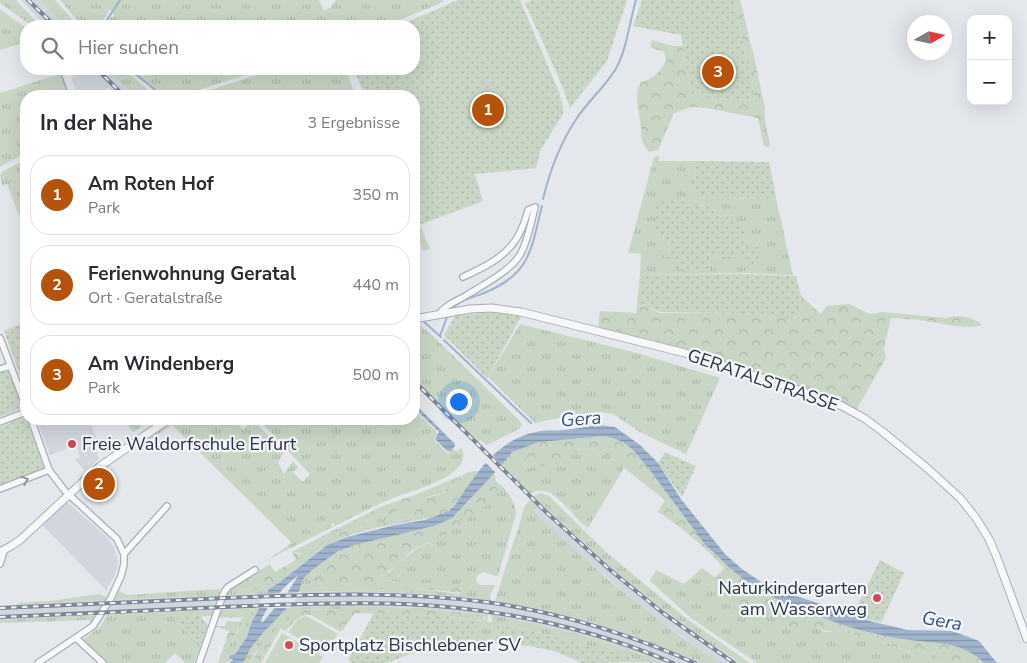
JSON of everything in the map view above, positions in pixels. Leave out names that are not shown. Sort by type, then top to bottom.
[{"type":"street","points":[[439,314],[446,306],[485,284],[508,268],[519,257],[526,242],[535,207],[528,210],[520,232],[506,253],[463,277]]},
{"type":"street","name":"GERATALSTRASSE","points":[[420,318],[492,308],[534,315],[685,353],[842,406],[864,418],[932,472],[960,498],[976,518],[996,555],[1027,639]]},
{"type":"street","points":[[0,338],[20,392]]},
{"type":"street","points":[[0,369],[10,366]]},
{"type":"street","points":[[0,422],[20,414]]},
{"type":"street","points":[[33,425],[50,470],[69,494],[112,532],[124,554],[123,570],[111,598],[93,626],[38,663]]},
{"type":"street","points":[[0,564],[2,551],[20,540],[106,462],[160,425]]},
{"type":"street","points":[[0,489],[50,470]]},
{"type":"street","points":[[124,554],[168,506]]},
{"type":"street","points":[[199,663],[224,592],[228,587],[255,570]]},
{"type":"street","points":[[76,638],[103,663]]},
{"type":"shaded area","points":[[21,0],[39,0],[59,20],[40,20]]},
{"type":"shaded area","points":[[113,75],[129,90],[110,90],[108,88],[106,90],[76,90],[71,78],[75,76]]},
{"type":"shaded area","name":"Freie Waldorfschule Erfurt","points":[[38,425],[91,425],[97,442],[98,460],[85,470],[75,460],[80,457],[76,445],[50,455]]},
{"type":"shaded area","points":[[68,503],[107,537],[114,547],[118,561],[117,567],[114,577],[106,590],[42,525],[64,504]]},
{"type":"shaded area","points":[[540,503],[589,548],[646,596],[738,663],[721,663],[645,609],[578,553],[540,518],[533,510]]},
{"type":"shaded area","points":[[394,591],[461,596],[539,609],[626,633],[702,663],[661,663],[626,649],[620,649],[619,647],[579,634],[488,615],[406,607],[287,608],[298,592]]},
{"type":"shaded area","points":[[266,594],[259,608],[0,620],[0,606],[117,600],[129,597],[133,599]]},
{"type":"green space","points":[[0,0],[16,0],[34,20],[24,20],[0,3]]},
{"type":"green space","points":[[39,0],[55,0],[73,20],[59,20]]},
{"type":"green space","points":[[60,0],[319,0],[324,11],[331,7],[336,0],[442,0],[443,2],[400,20],[109,20],[115,16],[109,9],[106,17],[102,20],[77,20]]},
{"type":"green space","points":[[458,0],[520,0],[559,92],[563,106],[563,114],[540,151],[536,168],[475,174],[483,201],[420,225],[420,90],[363,90],[356,75],[420,75],[420,20],[412,20]]},
{"type":"green space","points":[[532,0],[627,0],[607,61],[570,108],[558,76],[525,3]]},
{"type":"green space","points":[[642,0],[734,0],[755,100],[692,97],[681,35],[633,26]]},
{"type":"green space","points":[[734,0],[740,0],[756,65],[770,146],[764,146],[758,118],[707,108],[691,107],[674,113],[658,150],[649,152],[641,137],[637,101],[638,92],[641,82],[656,74],[666,61],[664,52],[650,47],[652,40],[673,46],[683,46],[692,97],[755,100]]},
{"type":"green space","points":[[0,9],[20,24],[20,44],[0,50]]},
{"type":"green space","points":[[57,75],[60,75],[65,90],[20,90],[20,156],[0,167],[0,93]]},
{"type":"green space","points":[[113,75],[130,75],[149,90],[129,90]]},
{"type":"green space","points":[[136,75],[246,75],[198,90],[155,90]]},
{"type":"green space","points":[[257,75],[347,75],[354,90],[210,90]]},
{"type":"green space","points":[[659,156],[659,161],[695,161],[694,197],[776,198],[793,275],[740,273],[640,275],[641,254],[628,253],[654,157]],"holes":[[[685,204],[715,207],[744,238],[760,248],[743,257],[713,256],[672,268],[673,259],[665,259],[669,240],[664,240],[663,234]]]},
{"type":"green space","points":[[695,161],[769,162],[776,198],[694,197]]},
{"type":"green space","points":[[20,162],[20,218],[7,184],[2,186],[0,176],[2,172]]},
{"type":"green space","points":[[681,198],[685,204],[715,207],[744,231],[744,238],[760,248],[760,263],[745,265],[743,257],[714,256],[709,273],[672,268],[673,259],[665,260],[669,240],[664,240],[663,234],[655,233],[657,200]]},
{"type":"green space","points":[[420,226],[430,249],[423,251],[420,244]]},
{"type":"green space","points":[[740,274],[796,276],[803,304],[802,314],[793,318],[784,318],[742,313],[660,312],[637,304],[640,275]]},
{"type":"green space","points":[[800,295],[821,314],[827,306],[849,304],[870,314],[882,312],[946,318],[960,316],[970,318],[982,325],[961,327],[923,320],[891,318],[884,348],[886,358],[856,410],[598,329],[600,311],[636,313],[637,304],[660,313],[742,313],[794,318],[802,314],[803,304]]},
{"type":"green space","points":[[503,313],[521,317],[487,378],[444,335],[455,316]]},
{"type":"green space","points":[[20,324],[20,375],[4,331]]},
{"type":"green space","points":[[520,324],[637,353],[720,378],[686,454],[640,432],[613,414],[601,412],[573,415],[535,423],[488,377]]},
{"type":"green space","points":[[420,325],[522,425],[519,429],[487,445],[480,440],[478,443],[420,385]]},
{"type":"green space","points":[[8,369],[20,402],[20,409],[0,417],[0,372]]},
{"type":"green space","points":[[420,416],[436,431],[437,434],[434,440],[447,453],[454,449],[457,452],[461,448],[463,458],[459,467],[450,475],[384,502],[335,526],[333,523],[331,524],[333,527],[273,557],[256,568],[292,543],[172,425],[239,425],[243,430],[249,425],[258,425],[284,452],[278,462],[284,474],[293,461],[298,467],[293,472],[303,482],[310,474],[264,425],[420,425]]},
{"type":"green space","points":[[20,419],[20,425],[29,425],[45,471],[0,488],[0,427]]},
{"type":"green space","points":[[128,425],[143,425],[133,432]]},
{"type":"green space","points":[[167,425],[172,425],[131,452],[129,450]]},
{"type":"green space","points":[[603,436],[623,442],[632,449],[706,546],[735,573],[765,593],[786,603],[856,629],[883,636],[946,644],[966,650],[984,663],[941,663],[937,661],[936,654],[931,652],[926,652],[917,657],[876,639],[870,640],[849,631],[845,635],[838,637],[831,631],[810,625],[797,630],[759,607],[753,607],[741,613],[732,610],[728,601],[730,588],[715,578],[724,568],[693,538],[658,512],[665,500],[605,453],[601,454],[588,448],[583,450],[577,449],[563,460],[556,456],[547,464],[539,467],[534,463],[530,468],[522,466],[515,460],[509,462],[506,458],[514,451],[537,442]]},
{"type":"green space","points":[[587,448],[601,454],[605,453],[624,468],[588,528],[554,496],[538,491],[530,494],[502,465],[506,458],[509,461],[515,460],[522,466],[530,468],[534,463],[539,467],[549,463],[556,456],[559,457],[577,449],[583,450]]},
{"type":"green space","points":[[665,452],[696,466],[682,497],[658,463]]},
{"type":"green space","points":[[474,471],[480,471],[457,504],[445,513],[431,518],[391,525],[341,538],[322,548],[315,545],[315,540],[326,534],[359,528],[415,512],[420,500],[441,493],[461,476]]},
{"type":"green space","points":[[494,473],[496,481],[502,486],[494,493],[495,500],[438,540],[414,549],[380,577],[381,580],[448,585],[465,591],[463,593],[414,588],[317,587],[311,584],[309,578],[312,574],[311,571],[338,551],[355,545],[434,526]]},
{"type":"green space","points":[[460,476],[450,488],[420,500],[415,512],[359,528],[326,534],[363,516],[367,521],[386,516],[412,501],[415,495]]},
{"type":"green space","points":[[502,486],[512,499],[516,514],[498,576],[484,572],[478,575],[476,580],[479,585],[495,585],[490,596],[491,601],[419,593],[298,592],[303,579],[311,571],[312,574],[366,588],[414,588],[459,594],[465,592],[461,588],[381,580],[380,577],[391,571],[420,546],[436,541]]},
{"type":"green space","points":[[541,493],[549,496],[607,553],[687,619],[750,663],[738,663],[693,632],[615,571],[540,503],[534,510],[540,518],[611,582],[680,636],[721,663],[702,663],[626,633],[577,618],[495,601],[525,506],[534,496]]},
{"type":"green space","points":[[415,495],[412,501],[378,520],[369,521],[363,516],[380,507]]},
{"type":"green space","points":[[315,540],[315,545],[322,548],[311,557],[311,554],[292,552]]},
{"type":"green space","points":[[292,552],[300,554],[308,552],[311,554],[311,557],[269,589],[235,590],[230,588],[270,564],[275,572],[296,560]]},
{"type":"green space","name":"Naturkindergarten am Wasserweg","points":[[880,560],[904,573],[881,623],[853,615]]},
{"type":"green space","points":[[702,568],[730,588],[728,594],[747,611],[753,607],[759,607],[776,617],[806,625],[812,624],[824,632],[849,631],[870,640],[876,639],[917,657],[928,652],[933,653],[936,654],[937,661],[941,663],[757,663],[691,618],[650,581],[656,570],[684,584]]},
{"type":"green space","points":[[230,588],[235,590],[269,589],[266,594],[226,595]]},
{"type":"green space","points":[[219,589],[220,596],[133,599],[129,597],[115,600],[119,591],[129,595]]},
{"type":"green space","points":[[100,594],[107,596],[104,601],[17,605],[18,603]]},
{"type":"green space","points":[[352,606],[344,609],[299,610],[294,612],[287,622],[290,626],[286,631],[279,627],[255,653],[251,663],[243,663],[257,640],[287,608]]},
{"type":"green space","points":[[352,606],[423,608],[484,615],[483,621],[438,616],[355,613],[341,632],[311,615],[302,616],[290,626],[287,622],[294,612],[299,610],[344,609]]},
{"type":"green space","points":[[259,608],[257,613],[242,613],[230,618],[218,617],[220,610]]},
{"type":"green space","points":[[215,610],[212,616],[173,618],[201,645],[194,663],[185,663],[175,653],[165,663],[107,663],[84,642],[84,639],[101,626],[107,615]]},
{"type":"green space","points":[[242,613],[257,613],[247,637],[236,652],[234,649],[239,643],[240,634],[249,619],[247,617],[230,618]]},
{"type":"green space","points":[[374,613],[438,616],[481,621],[467,643],[417,651],[388,663],[352,663],[348,660]]},
{"type":"green space","points":[[486,614],[488,615],[487,622],[492,622],[492,615],[579,634],[620,647],[620,649],[626,649],[661,663],[649,663],[552,636],[498,624],[492,643],[467,643],[481,621],[484,621]]},
{"type":"green space","points":[[96,615],[91,623],[89,620],[0,623],[0,620]]},
{"type":"green space","points":[[200,616],[208,625],[201,645],[173,618]]},
{"type":"green space","points":[[306,616],[338,634],[324,653],[288,632],[298,619]]},
{"type":"green space","points":[[247,617],[249,619],[242,629],[239,643],[234,649],[236,652],[230,662],[220,663],[239,629],[241,619]]},
{"type":"green space","points":[[227,621],[242,622],[220,663],[218,663],[229,631],[214,626],[225,626]]},
{"type":"green space","points":[[498,624],[552,636],[648,662],[582,663],[554,651],[529,646],[492,643]]},
{"type":"green space","points":[[279,627],[281,628],[261,663],[251,663],[262,643]]},
{"type":"green space","name":"Sportplatz Bischlebener SV","points":[[282,633],[323,657],[319,663],[265,663]]},
{"type":"water","points":[[420,409],[455,444],[451,451],[447,451],[435,439],[439,432],[420,414]]},
{"type":"water","points":[[599,425],[615,427],[640,445],[658,463],[681,499],[725,554],[742,569],[767,586],[873,622],[908,630],[952,631],[979,641],[997,663],[984,663],[966,650],[946,644],[913,641],[847,626],[796,608],[765,593],[741,577],[706,546],[632,449],[623,442],[603,436],[539,442],[512,452],[452,518],[434,526],[355,545],[338,551],[303,579],[299,591],[287,608],[251,648],[243,663],[230,663],[233,659],[230,659],[229,656],[235,654],[247,637],[251,624],[269,589],[327,545],[347,537],[395,525],[425,520],[449,511],[481,468],[501,448],[526,435],[541,431],[568,430]],"holes":[[[298,576],[288,592],[263,622],[261,622],[266,610],[276,597]]]},
{"type":"pier","points":[[490,453],[504,467],[497,474],[484,461]]},
{"type":"pier","points":[[301,592],[290,608],[256,608],[264,594]]},
{"type":"waterway","points":[[107,20],[120,0]]},
{"type":"waterway","points":[[543,199],[552,167],[571,127],[619,63],[636,0]]},
{"type":"waterway","points":[[61,75],[67,90]]},
{"type":"waterway","points":[[136,75],[155,90]]},
{"type":"waterway","points":[[453,308],[463,301],[500,286],[520,268],[531,247],[542,206]]},
{"type":"waterway","points":[[440,336],[447,317]]},
{"type":"waterway","points":[[423,321],[441,337]]},
{"type":"waterway","points":[[444,340],[531,423]]},
{"type":"railway","points":[[28,0],[49,20]]},
{"type":"railway","points":[[103,75],[118,90]]},
{"type":"railway","points":[[420,387],[545,511],[609,569],[663,613],[734,663]]},
{"type":"railway","points":[[0,608],[308,595],[397,595],[456,599],[513,606],[593,625],[670,652],[695,663]]},
{"type":"railway","points":[[0,617],[305,604],[384,603],[439,606],[507,615],[575,630],[641,650],[673,663]]},
{"type":"place","name":"Am Windenberg","points":[[718,72]]},
{"type":"place","name":"Am Roten Hof","points":[[488,110]]},
{"type":"place","name":"Freie Waldorfschule Erfurt","points":[[72,444]]},
{"type":"place","name":"Ferienwohnung Geratal","points":[[99,484]]},
{"type":"place","name":"Naturkindergarten am Wasserweg","points":[[877,598]]},
{"type":"place","name":"Sportplatz Bischlebener SV","points":[[289,645]]},
{"type":"water label","name":"Gera","points":[[581,419]]},
{"type":"water label","name":"Gera","points":[[942,621]]}]
